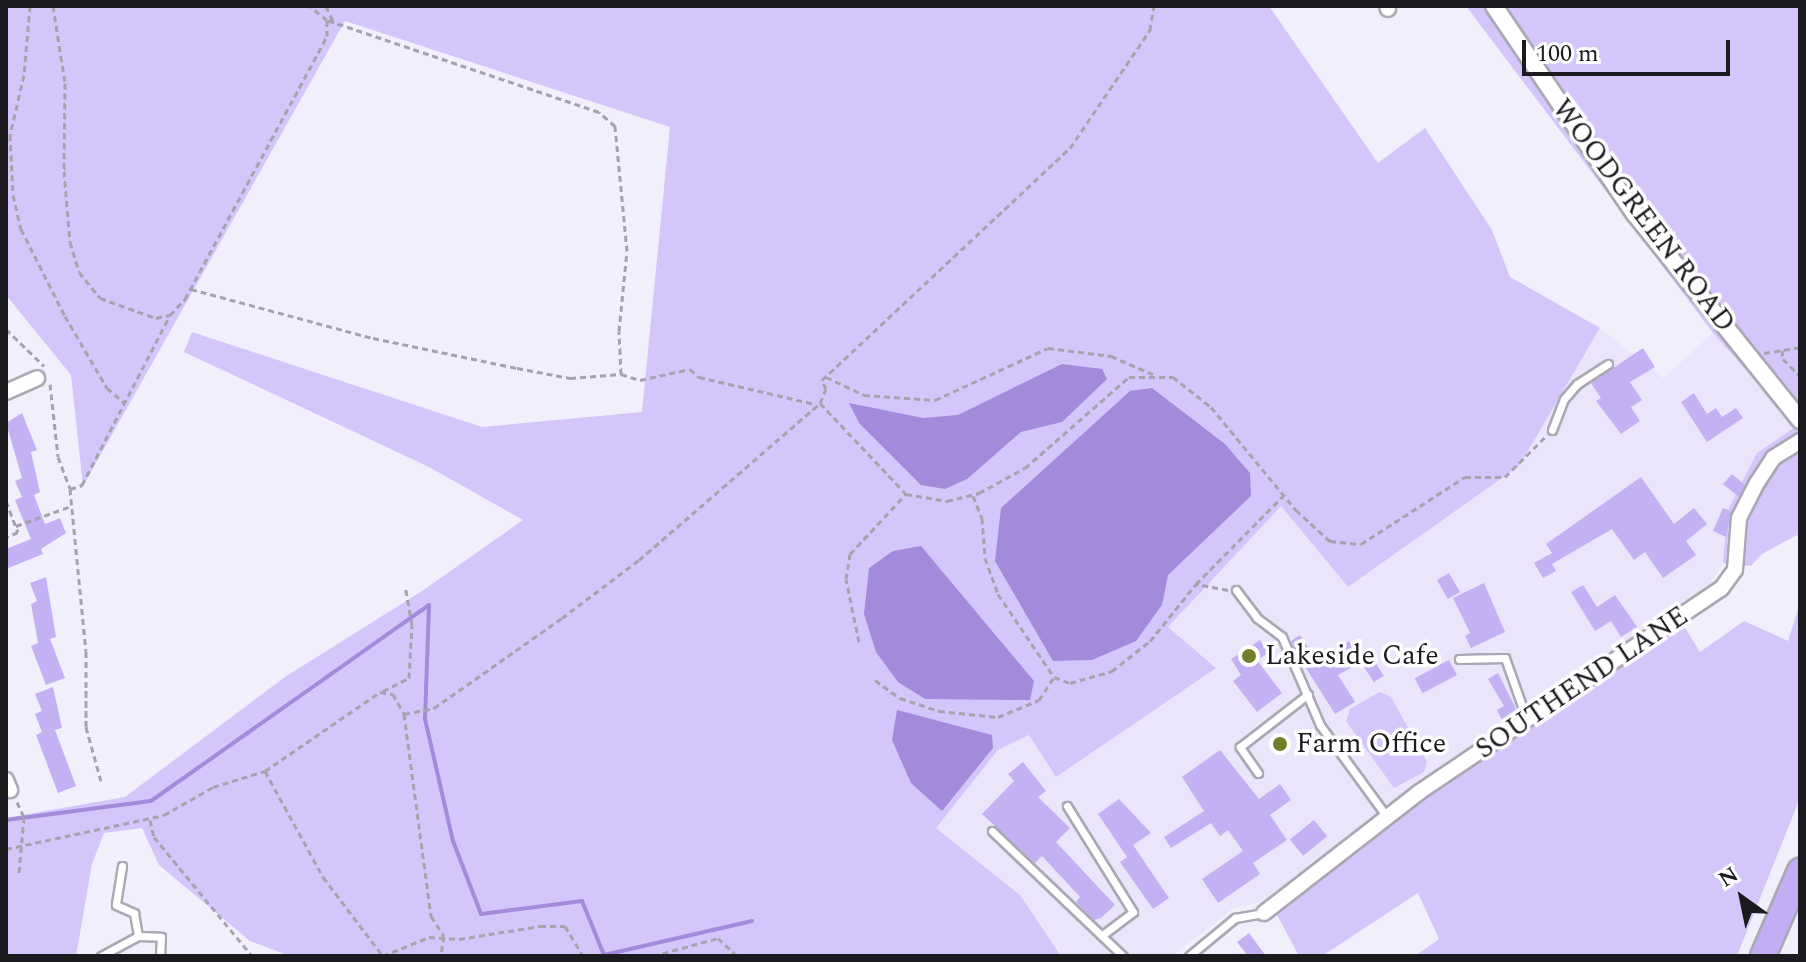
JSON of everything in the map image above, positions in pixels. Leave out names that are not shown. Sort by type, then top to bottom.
[{"type":"highway","points":[[1763,956],[1800,871]]},
{"type":"street","name":"WOODGREEN ROAD","points":[[1494,6],[1635,214],[1800,420]]},
{"type":"street","points":[[6,392],[37,378]]},
{"type":"street","name":"SOUTHEND LANE","points":[[1264,913],[1387,817],[1721,589],[1735,570],[1739,518],[1757,483],[1773,458],[1800,441]]},
{"type":"lane","points":[[1552,430],[1564,399],[1577,384],[1608,364]]},
{"type":"lane","points":[[1236,590],[1257,618],[1282,637],[1320,725],[1387,817]]},
{"type":"lane","points":[[1459,659],[1505,658],[1527,720]]},
{"type":"lane","points":[[1258,773],[1240,747],[1308,694]]},
{"type":"lane","points":[[1067,806],[1133,912],[1104,934]]},
{"type":"lane","points":[[992,831],[1104,934],[1123,956]]},
{"type":"lane","points":[[122,866],[116,905],[134,913],[138,936]]},
{"type":"lane","points":[[1189,956],[1235,918],[1264,913]]},
{"type":"lane","points":[[101,956],[138,936],[161,937],[160,956]]},
{"type":"path","points":[[30,6],[24,75],[10,135],[13,195],[21,229],[65,316],[107,388],[125,403]]},
{"type":"path","points":[[53,6],[65,83],[64,171],[70,242],[79,272],[100,298],[156,318],[170,315]]},
{"type":"path","points":[[310,6],[334,23],[599,112],[615,126],[627,251],[619,331],[621,374]]},
{"type":"path","points":[[326,6],[334,23]]},
{"type":"path","points":[[404,714],[434,708],[639,560],[756,461],[817,403],[826,377],[1070,148],[1150,30],[1154,6]]},
{"type":"path","points":[[70,489],[82,485],[170,315],[191,289],[327,36],[327,20]]},
{"type":"path","points":[[191,289],[373,338],[570,378],[621,374],[640,380],[690,369],[699,377],[817,403],[906,494],[947,501],[973,495],[1025,468],[1129,377],[1173,377],[1211,407],[1284,496],[1330,541],[1361,544],[1465,477],[1505,477],[1552,430]]},
{"type":"path","points":[[6,329],[50,376],[48,400],[57,429],[58,457],[70,489],[86,651],[86,727],[101,781]]},
{"type":"path","points":[[1753,362],[1782,350],[1800,347]]},
{"type":"path","points":[[826,377],[864,395],[935,400],[1048,348],[1111,356],[1159,377]]},
{"type":"path","points":[[1782,350],[1783,359],[1800,376]]},
{"type":"path","points":[[859,642],[846,579],[850,554],[906,494]]},
{"type":"path","points":[[973,495],[982,518],[985,558],[998,594],[1054,677],[1070,683],[1112,671],[1150,641],[1196,584],[1284,496]]},
{"type":"path","points":[[6,501],[18,532],[6,537]]},
{"type":"path","points":[[16,526],[71,506]]},
{"type":"path","points":[[1196,584],[1236,590]]},
{"type":"path","points":[[6,849],[137,817],[150,819],[213,787],[265,771],[380,692],[409,678],[412,625],[405,586]]},
{"type":"path","points":[[875,680],[900,698],[939,711],[998,717],[1039,700],[1054,677]]},
{"type":"path","points":[[380,692],[393,694],[404,714],[431,916],[444,936],[441,956]]},
{"type":"path","points":[[265,771],[323,877],[383,956],[399,945],[444,936],[565,926],[583,956]]},
{"type":"path","points":[[8,785],[24,817],[19,873]]},
{"type":"path","points":[[150,819],[154,837],[252,956]]},
{"type":"path","points":[[653,956],[718,938],[737,956]]},
{"type":"shaded area","points":[[6,6],[1269,6],[1378,163],[1425,128],[1492,230],[1510,277],[1600,328],[1519,466],[1348,587],[1281,506],[1168,627],[1216,668],[1056,777],[1029,735],[998,750],[936,828],[1020,895],[1061,956],[290,956],[250,941],[159,865],[142,828],[104,833],[92,864],[76,956],[6,956],[6,818],[125,797],[285,677],[422,591],[523,520],[429,467],[184,352],[192,332],[482,427],[642,412],[670,127],[345,21],[83,486],[71,375],[6,295]]},
{"type":"shaded area","points":[[1466,6],[1800,6],[1800,540],[1797,535],[1762,554],[1751,566],[1723,563],[1728,510],[1757,453],[1797,426],[1713,333]]},
{"type":"shaded area","points":[[1600,328],[1663,378],[1713,333],[1797,426],[1728,510],[1723,563],[1711,584],[1269,900],[1234,908],[1172,956],[1061,956],[1020,895],[936,828],[998,750],[1029,735],[1056,776],[1216,667],[1168,627],[1281,505],[1348,587],[1519,466]]},
{"type":"shaded area","points":[[1062,364],[1102,369],[1107,379],[1062,422],[1021,432],[967,479],[945,489],[921,485],[859,423],[849,403],[923,418],[958,415]]},
{"type":"shaded area","points":[[1152,388],[1225,444],[1250,473],[1251,496],[1168,575],[1162,605],[1136,641],[1092,660],[1053,661],[995,561],[1001,508],[1130,391]]},
{"type":"shaded area","points":[[921,546],[1034,681],[1030,700],[925,699],[898,682],[876,652],[864,614],[869,568],[893,551]]},
{"type":"shaded area","points":[[1800,603],[1800,798],[1737,956],[1415,956],[1439,939],[1418,893],[1322,956],[1299,956],[1269,900],[1674,610],[1700,652],[1744,621],[1788,641]]},
{"type":"shaded area","points":[[1380,692],[1391,697],[1427,762],[1424,772],[1394,788],[1346,721],[1350,709]]},
{"type":"shaded area","points":[[897,710],[992,735],[993,748],[942,811],[911,783],[892,740]]},
{"type":"building","points":[[1643,348],[1655,367],[1630,382],[1642,400],[1631,407],[1640,421],[1621,434],[1596,401],[1601,398],[1591,383]]},
{"type":"building","points":[[1694,393],[1707,414],[1716,408],[1722,417],[1736,408],[1743,418],[1707,442],[1681,402]]},
{"type":"building","points":[[22,413],[37,450],[31,452],[40,492],[34,495],[45,524],[60,518],[66,533],[41,549],[43,554],[6,569],[6,549],[31,539],[15,500],[22,497],[15,481],[22,478],[6,423]]},
{"type":"building","points":[[1732,474],[1745,485],[1739,497],[1723,484]]},
{"type":"building","points":[[1641,477],[1674,524],[1694,508],[1707,524],[1686,541],[1696,555],[1663,578],[1645,552],[1634,560],[1612,529],[1552,564],[1556,571],[1543,578],[1534,563],[1552,553],[1546,544]]},
{"type":"building","points":[[1723,508],[1731,511],[1726,537],[1713,531]]},
{"type":"building","points":[[1449,573],[1460,592],[1448,599],[1437,580]]},
{"type":"building","points":[[46,577],[56,637],[50,639],[65,678],[46,685],[31,646],[38,643],[31,604],[37,601],[30,583]]},
{"type":"building","points":[[1484,583],[1505,632],[1471,648],[1465,636],[1470,633],[1453,598]]},
{"type":"building","points":[[1583,585],[1597,607],[1615,595],[1637,627],[1621,637],[1611,621],[1595,631],[1571,592]]},
{"type":"building","points":[[1300,635],[1319,664],[1349,641],[1361,662],[1338,675],[1355,702],[1335,714],[1294,649],[1291,641]]},
{"type":"building","points":[[1260,640],[1268,653],[1257,660],[1282,693],[1257,712],[1233,681],[1241,675],[1231,659]]},
{"type":"building","points":[[1373,659],[1384,676],[1374,682],[1363,666]]},
{"type":"building","points":[[1449,660],[1457,675],[1423,693],[1415,678]]},
{"type":"building","points":[[1498,673],[1517,711],[1502,720],[1497,710],[1504,706],[1488,679]]},
{"type":"building","points":[[53,687],[62,728],[55,730],[76,786],[58,793],[36,735],[42,732],[35,714],[42,711],[35,694]]},
{"type":"building","name":"Farm Office","points":[[1282,735],[1289,746],[1278,753],[1271,742]]},
{"type":"building","points":[[1220,750],[1259,799],[1280,784],[1291,800],[1270,815],[1287,840],[1253,863],[1260,874],[1218,903],[1202,879],[1243,851],[1228,830],[1220,836],[1211,823],[1171,848],[1164,837],[1204,811],[1182,777]]},
{"type":"building","points":[[1023,762],[1046,791],[1038,797],[1070,828],[1056,842],[1115,905],[1101,918],[1094,920],[1076,902],[1080,897],[1042,856],[1035,863],[982,814],[1014,781],[1008,774]]},
{"type":"building","points":[[1119,799],[1151,833],[1133,845],[1169,898],[1153,909],[1120,862],[1127,857],[1098,814]]},
{"type":"building","points":[[1314,820],[1327,836],[1303,856],[1290,840]]},
{"type":"building","points":[[1249,933],[1266,956],[1248,956],[1237,942]]},
{"type":"waterway","points":[[6,820],[151,801],[429,605],[425,719],[453,841],[481,914],[582,901],[604,955],[752,921]]},
{"type":"place","name":"Lakeside Cafe","points":[[1249,656]]},
{"type":"place","name":"Farm Office","points":[[1280,744]]}]
